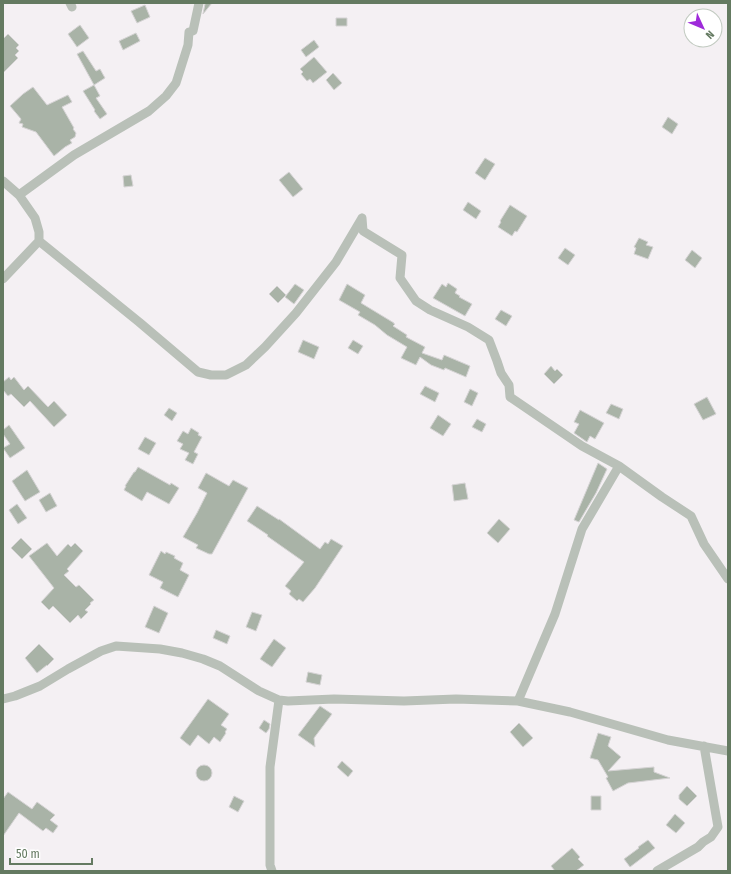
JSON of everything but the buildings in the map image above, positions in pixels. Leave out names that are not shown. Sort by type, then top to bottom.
[{"type":"street","points":[[19,195],[74,155],[149,111],[166,96],[176,83],[188,45],[189,32],[193,31],[199,3]]},
{"type":"street","points":[[3,181],[19,195],[35,218],[39,232],[39,241],[3,279]]},
{"type":"street","points":[[39,241],[198,372],[211,375],[226,374],[246,365],[265,347],[296,313],[336,262],[362,218],[363,231],[402,255],[400,278],[416,301],[430,310],[468,327],[489,340],[501,373],[509,385],[510,397],[582,446],[619,466],[691,516],[704,544],[728,579]]},
{"type":"street","points":[[518,702],[554,614],[582,529],[619,466]]},
{"type":"street","points":[[3,699],[40,686],[68,668],[93,655],[116,646],[160,648],[203,659],[220,666],[258,691],[279,700],[334,699],[404,701],[456,698],[518,702],[570,712],[668,740],[728,751]]},
{"type":"street","points":[[272,871],[270,865],[270,767],[279,700]]},
{"type":"street","points":[[657,871],[698,847],[711,837],[718,827],[704,746]]}]
